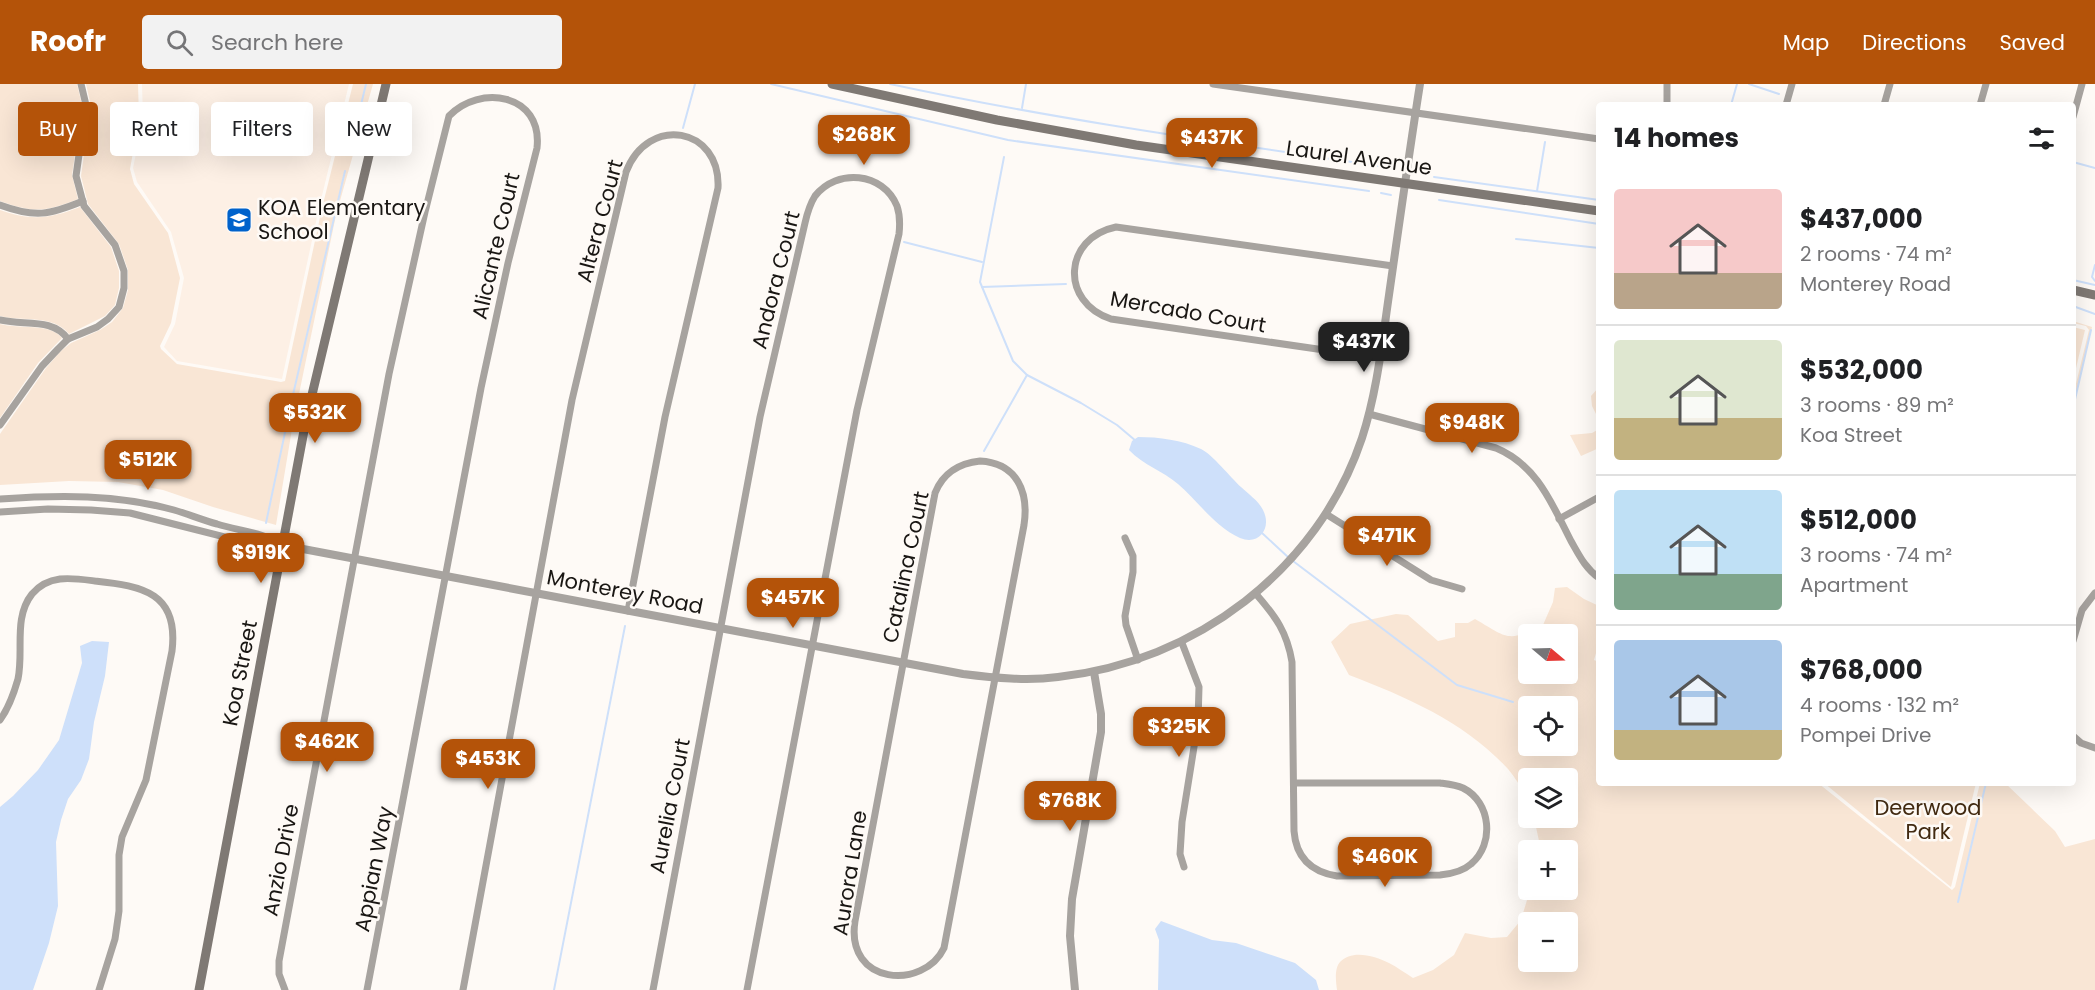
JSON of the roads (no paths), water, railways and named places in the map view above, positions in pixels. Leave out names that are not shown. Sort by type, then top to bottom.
[{"type":"main road","name":"Koa Street","points":[[199,990],[306,420],[386,84]]},
{"type":"main road","name":"Laurel Avenue","points":[[832,84],[997,120],[1136,145],[1596,211]]},
{"type":"main road","points":[[2076,291],[2095,295]]},
{"type":"street","points":[[0,425],[42,366],[68,339],[108,320],[119,307],[124,288],[124,271],[115,245],[96,224],[83,201],[76,176],[86,105],[81,84]]},
{"type":"street","points":[[1213,84],[1596,139]]},
{"type":"street","name":"Monterey Road","points":[[282,545],[903,663],[994,678],[1048,678],[1094,672],[1138,660],[1182,643],[1211,627],[1256,594],[1286,565],[1326,514],[1355,459],[1370,414],[1420,84]]},
{"type":"street","points":[[1667,84],[1667,102]]},
{"type":"street","points":[[1787,102],[1792,84]]},
{"type":"street","points":[[1885,102],[1890,84]]},
{"type":"street","points":[[1981,102],[1986,84]]},
{"type":"street","points":[[2076,106],[2082,84]]},
{"type":"street","name":"Alicante Court","points":[[354,559],[406,293],[445,127],[449,116],[460,102],[475,94],[497,91],[511,96],[528,109],[535,122],[538,138],[495,320],[445,577]]},
{"type":"street","name":"Altera Court","points":[[537,594],[572,400],[626,172],[638,149],[647,143],[664,136],[684,136],[699,143],[711,156],[717,172],[718,188],[665,417],[628,611]]},
{"type":"street","name":"Andora Court","points":[[720,628],[760,417],[808,212],[813,199],[830,183],[843,178],[862,178],[880,185],[892,197],[899,213],[899,234],[857,410],[811,645]]},
{"type":"street","points":[[0,206],[30,214],[55,213],[83,201]]},
{"type":"street","name":"Mercado Court","points":[[1379,358],[1111,319],[1097,313],[1084,301],[1076,284],[1076,265],[1080,251],[1094,235],[1116,227],[1393,266]]},
{"type":"street","points":[[0,320],[50,325],[62,331],[68,339]]},
{"type":"street","points":[[1370,414],[1489,446],[1510,454],[1523,463],[1534,474],[1583,563],[1596,575]]},
{"type":"street","name":"Catalina Court","points":[[903,663],[937,488],[956,468],[969,463],[986,461],[1002,467],[1015,477],[1023,492],[1026,505],[994,678]]},
{"type":"street","points":[[0,499],[94,496],[132,501],[174,510],[218,525],[269,537],[282,545]]},
{"type":"street","points":[[1559,519],[1596,499]]},
{"type":"street","points":[[0,512],[48,509],[130,513],[264,547],[282,545]]},
{"type":"street","points":[[1326,514],[1431,580],[1462,589]]},
{"type":"street","points":[[1125,538],[1133,556],[1133,572],[1125,608],[1126,625],[1138,660]]},
{"type":"street","name":"Anzio Drive","points":[[285,990],[279,974],[279,961],[354,559]]},
{"type":"street","name":"Appian Way","points":[[367,990],[445,577]]},
{"type":"street","points":[[0,720],[12,698],[18,677],[22,617],[25,605],[33,593],[46,583],[57,578],[69,578],[130,585],[147,590],[159,600],[170,616],[174,634],[172,651],[146,780],[122,837],[119,855],[119,911],[115,939],[99,990]]},
{"type":"street","points":[[2076,631],[2082,610],[2095,593]]},
{"type":"street","points":[[463,990],[537,594]]},
{"type":"street","points":[[1256,594],[1278,620],[1289,644],[1292,662],[1294,831],[1296,847],[1310,866],[1329,875],[1440,875],[1453,873],[1471,864],[1485,844],[1487,827],[1483,810],[1470,793],[1453,785],[1440,783],[1294,783]]},
{"type":"street","name":"Aurelia Court","points":[[653,990],[720,628]]},
{"type":"street","points":[[1182,643],[1199,687],[1198,722],[1182,822],[1180,854],[1184,867]]},
{"type":"street","points":[[747,990],[811,645]]},
{"type":"street","name":"Aurora Lane","points":[[903,663],[853,934],[855,949],[863,964],[874,974],[894,981],[915,979],[927,972],[938,962],[944,948],[994,678]]},
{"type":"street","points":[[1075,990],[1071,942],[1072,899],[1101,732],[1101,714],[1094,672]]},
{"type":"street","points":[[2076,739],[2095,748]]},
{"type":"water","points":[[1138,437],[1178,441],[1205,452],[1261,507],[1266,523],[1262,533],[1258,537],[1247,540],[1223,527],[1178,484],[1140,460],[1129,450],[1132,441]]},
{"type":"water","points":[[92,641],[109,642],[105,676],[94,722],[89,759],[81,780],[68,799],[56,842],[58,906],[49,943],[33,990],[0,990],[0,807],[38,770],[59,740],[82,663],[80,646]]},
{"type":"water","points":[[1161,921],[1212,940],[1236,943],[1295,963],[1316,980],[1319,990],[1158,990],[1159,940],[1155,929]]},
{"type":"waterway","points":[[362,102],[366,84]]},
{"type":"waterway","points":[[683,128],[695,84]]},
{"type":"waterway","points":[[771,84],[1008,140],[1369,191]]},
{"type":"waterway","points":[[890,84],[1078,120],[1393,168]]},
{"type":"waterway","points":[[1022,108],[1026,84]]},
{"type":"waterway","points":[[1732,102],[1737,84]]},
{"type":"waterway","points":[[1749,84],[1779,94]]},
{"type":"waterway","points":[[1537,191],[1545,142]]},
{"type":"waterway","points":[[1004,157],[980,282],[1013,361],[1027,375],[1081,403],[1117,425],[1136,441]]},
{"type":"waterway","points":[[2076,163],[2095,168]]},
{"type":"waterway","points":[[266,523],[345,171]]},
{"type":"waterway","points":[[1434,177],[1596,200]]},
{"type":"waterway","points":[[1381,193],[1391,195]]},
{"type":"waterway","points":[[1439,200],[1596,224]]},
{"type":"waterway","points":[[1516,239],[1596,248]]},
{"type":"waterway","points":[[904,242],[982,262]]},
{"type":"waterway","points":[[2095,265],[2092,277],[2095,281]]},
{"type":"waterway","points":[[2076,281],[2095,285]]},
{"type":"waterway","points":[[982,287],[1066,284]]},
{"type":"waterway","points":[[2076,307],[2095,314]]},
{"type":"waterway","points":[[2076,395],[2091,330]]},
{"type":"waterway","points":[[984,451],[1027,375]]},
{"type":"waterway","points":[[1262,533],[1289,558]]},
{"type":"waterway","points":[[1293,561],[1457,685],[1513,702]]},
{"type":"waterway","points":[[554,990],[625,626]]},
{"type":"waterway","points":[[1958,902],[1985,786]]},
{"type":"place","name":"KOA Elementary School","points":[[239,220]]},
{"type":"park label","name":"Deerwood Park","points":[[1928,820]]}]
